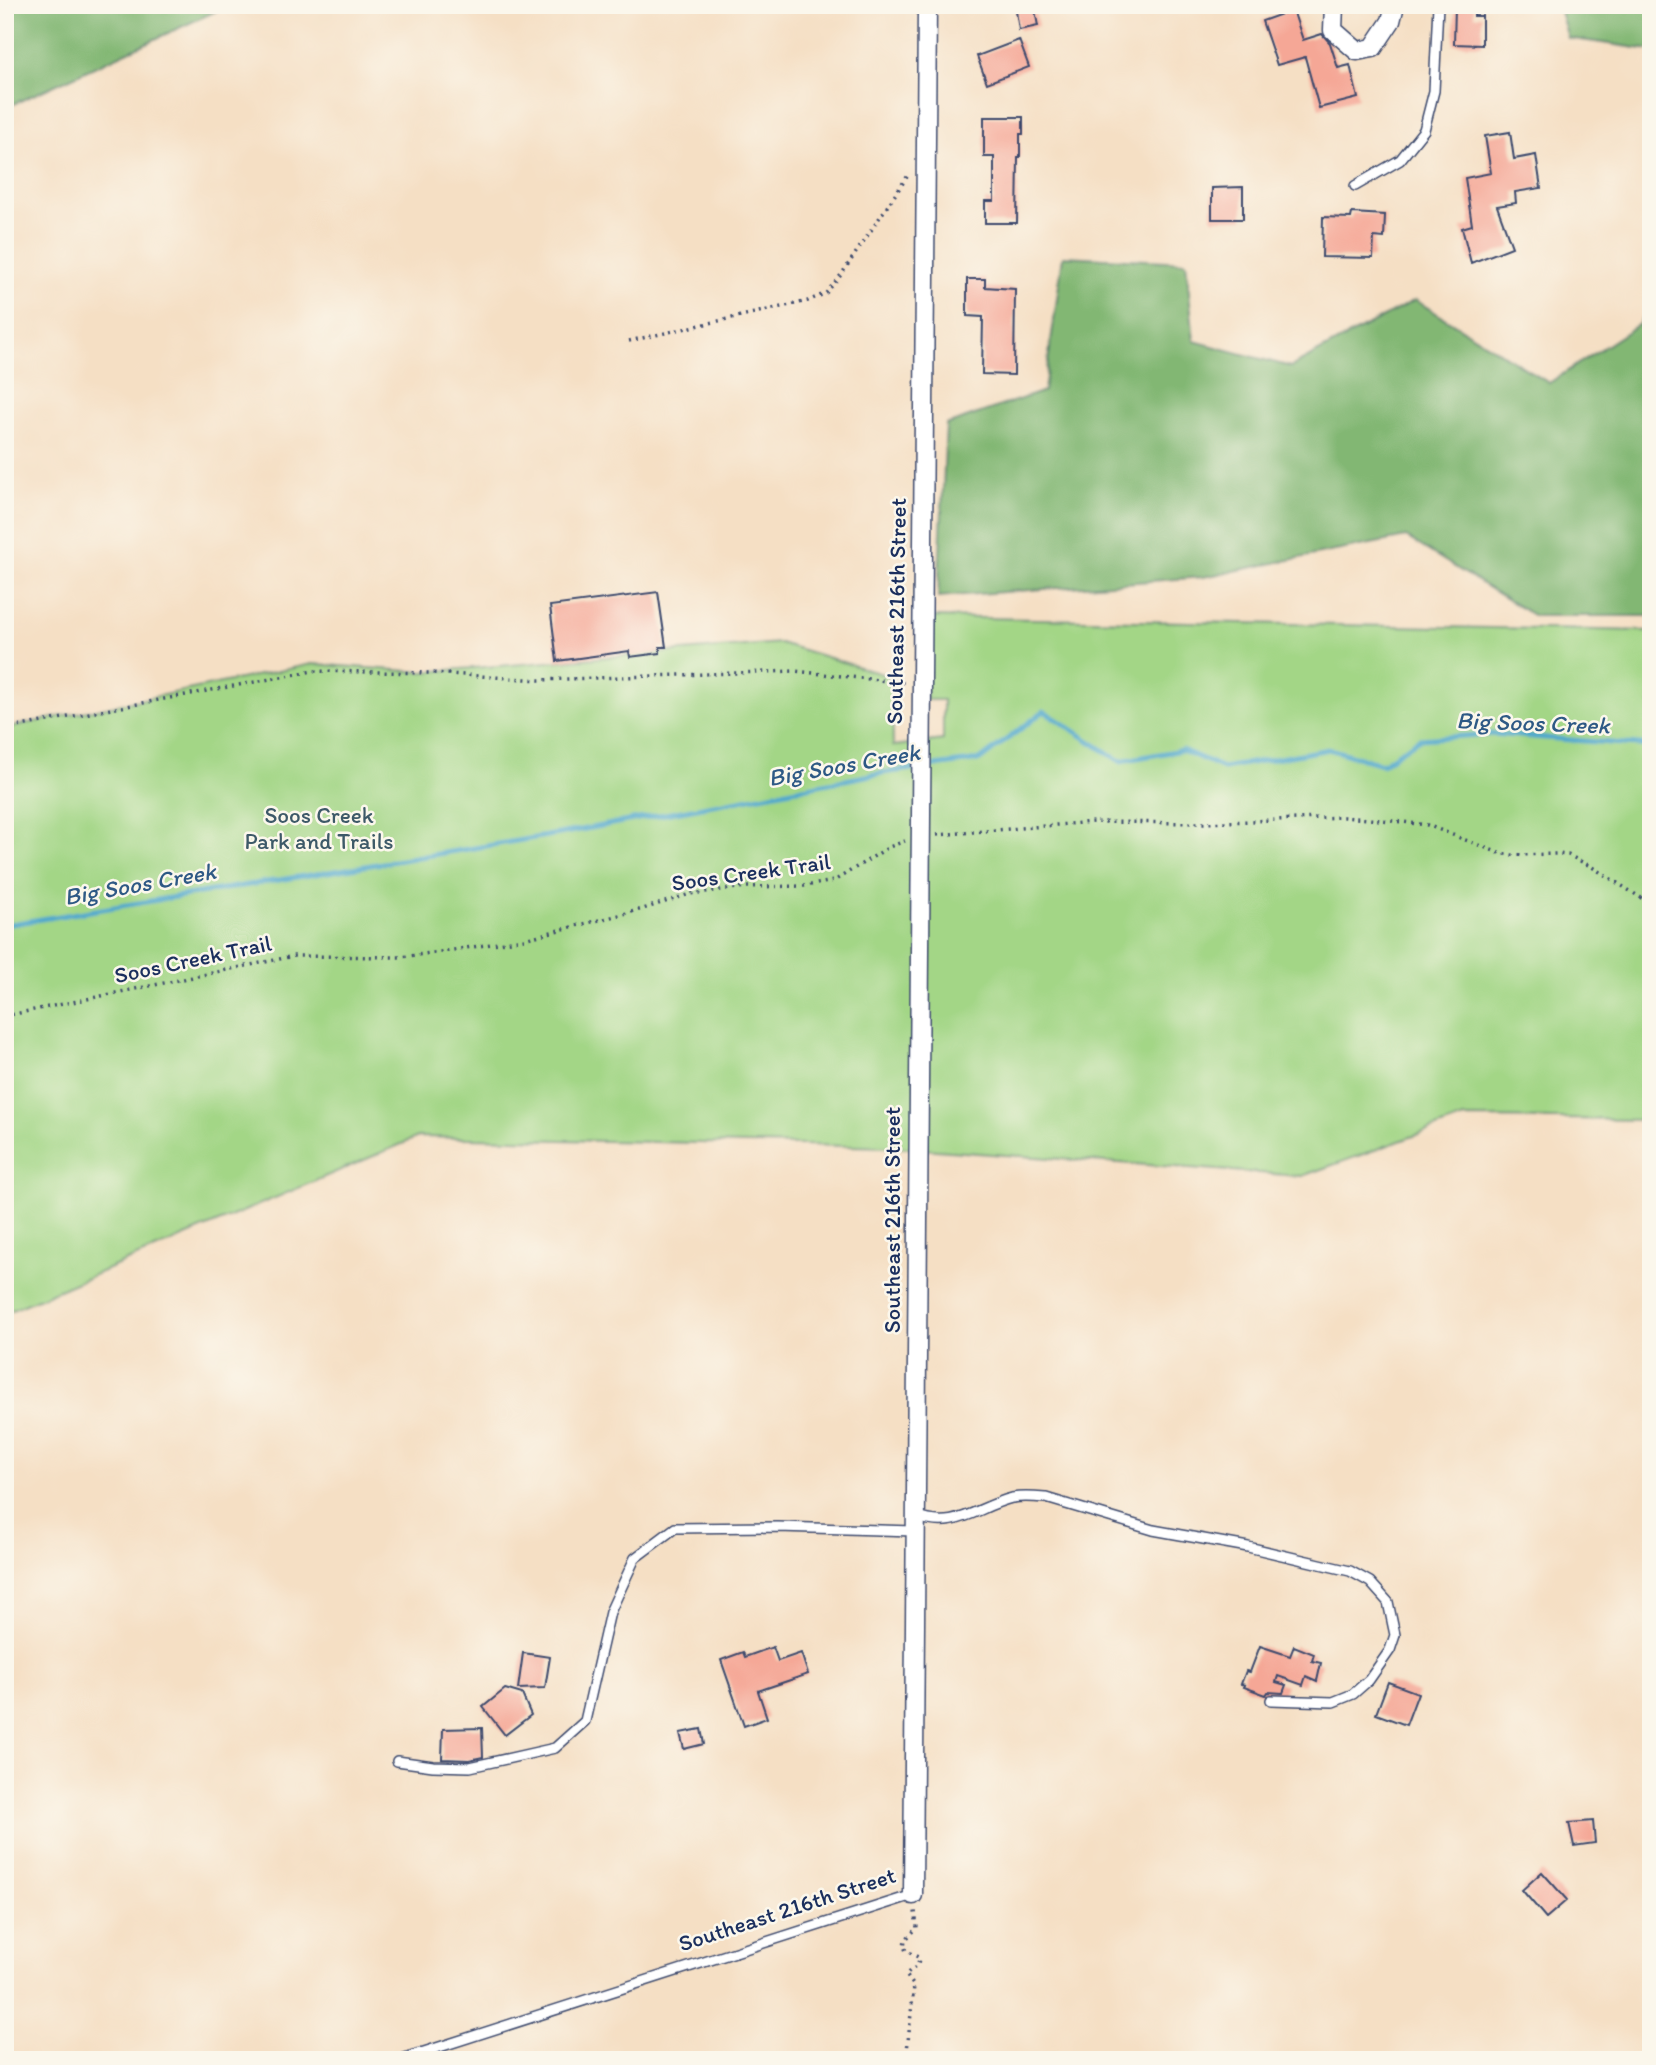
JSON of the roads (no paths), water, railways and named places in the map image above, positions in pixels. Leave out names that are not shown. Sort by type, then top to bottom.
[{"type":"street","name":"Southeast 216th Street","points":[[913,1895],[919,767],[927,5]]},
{"type":"street","points":[[1334,5],[1333,30],[1357,51],[1373,48],[1391,21],[1395,5]]},
{"type":"lane","points":[[1355,186],[1400,160],[1424,130],[1434,92],[1438,5]]},
{"type":"lane","points":[[397,1760],[433,1766],[470,1767],[555,1748],[585,1721],[610,1612],[635,1558],[674,1528],[943,1522],[956,1520],[1012,1498],[1046,1499],[1153,1530],[1248,1547],[1350,1571],[1370,1582],[1388,1601],[1395,1635],[1390,1650],[1369,1681],[1353,1694],[1333,1702],[1271,1700]]},
{"type":"lane","name":"Southeast 216th Street","points":[[399,2060],[913,1895]]},
{"type":"waterway","name":"Big Soos Creek","points":[[5,925],[559,834],[882,773],[980,760],[1044,711],[1120,761],[1182,750],[1223,768],[1329,749],[1382,764],[1419,739],[1493,734],[1651,746]]},
{"type":"park label","name":"Soos Creek Park and Trails","points":[[319,828]]}]
